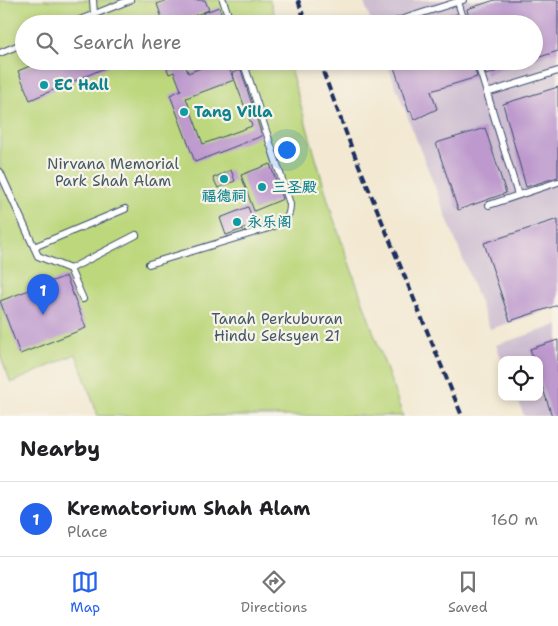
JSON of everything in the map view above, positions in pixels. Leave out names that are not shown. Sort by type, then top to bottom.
[{"type":"lane","points":[[93,0],[94,14],[130,0]]},
{"type":"lane","points":[[223,0],[228,15]]},
{"type":"lane","points":[[417,15],[461,1],[463,15]]},
{"type":"lane","points":[[0,53],[15,47]]},
{"type":"lane","points":[[149,264],[272,227],[285,221],[290,214],[290,204],[246,70]]},
{"type":"lane","points":[[480,70],[518,195]]},
{"type":"lane","points":[[487,93],[558,71]]},
{"type":"lane","points":[[0,172],[40,258],[70,269],[83,299]]},
{"type":"lane","points":[[489,205],[558,182]]},
{"type":"lane","points":[[34,247],[125,209]]},
{"type":"lane","points":[[70,269],[136,235]]},
{"type":"shaded area","points":[[363,0],[558,0],[558,307],[490,329],[389,70],[543,70],[543,15],[369,15]]},
{"type":"shaded area","points":[[558,325],[558,416],[524,416],[518,401],[543,401],[543,356],[500,356],[496,345]]},
{"type":"green space","name":"Nirvana Memorial Park Shah Alam","points":[[0,0],[270,0],[274,15],[15,15],[15,70],[291,70],[332,214],[403,416],[98,416],[76,354],[11,383],[0,355]]},
{"type":"building","points":[[167,0],[205,0],[209,10],[196,15],[161,15],[157,4]]},
{"type":"building","points":[[495,0],[558,0],[558,51],[543,56],[543,15],[468,15],[467,9]]},
{"type":"building","points":[[219,7],[222,15],[204,15],[203,13]]},
{"type":"building","name":"EC Hall","points":[[20,70],[100,70],[30,100],[18,71]]},
{"type":"building","name":"Tang Villa","points":[[167,70],[187,70],[188,73],[196,70],[230,70],[234,80],[186,98],[203,144],[252,126],[232,73],[241,70],[262,136],[195,162],[170,95],[181,90],[174,72],[169,74]]},
{"type":"building","points":[[395,70],[475,70],[477,77],[431,91],[437,109],[414,120],[411,111],[409,112]]},
{"type":"building","points":[[485,70],[501,70],[486,75]]},
{"type":"building","points":[[558,87],[558,177],[526,187],[503,104]]},
{"type":"building","points":[[485,128],[506,193],[458,210],[436,143]]},
{"type":"building","name":"三圣殿","points":[[270,164],[283,199],[254,211],[241,175]]},
{"type":"building","name":"福德祠","points":[[231,170],[235,181],[218,188],[213,178]]},
{"type":"building","name":"永乐阁","points":[[248,207],[255,225],[226,235],[220,218]]},
{"type":"building","points":[[558,219],[558,305],[510,321],[484,243]]},
{"type":"building","points":[[66,276],[86,328],[20,354],[0,301]]},
{"type":"building","points":[[558,340],[558,416],[552,416],[543,389],[543,356],[533,356],[530,349]]},
{"type":"railway","points":[[298,0],[303,15]]},
{"type":"railway","points":[[322,70],[351,146],[462,416]]},
{"type":"place","name":"EC Hall","points":[[44,85]]},
{"type":"place","name":"Tang Villa","points":[[184,112]]},
{"type":"place","name":"福德祠","points":[[224,179]]},
{"type":"place","name":"三圣殿","points":[[262,187]]},
{"type":"place","name":"永乐阁","points":[[237,222]]},
{"type":"place","name":"Krematorium Shah Alam","points":[[43,315]]},
{"type":"park label","name":"Tanah Perkuburan Hindu Seksyen 21","points":[[277,328]]}]
